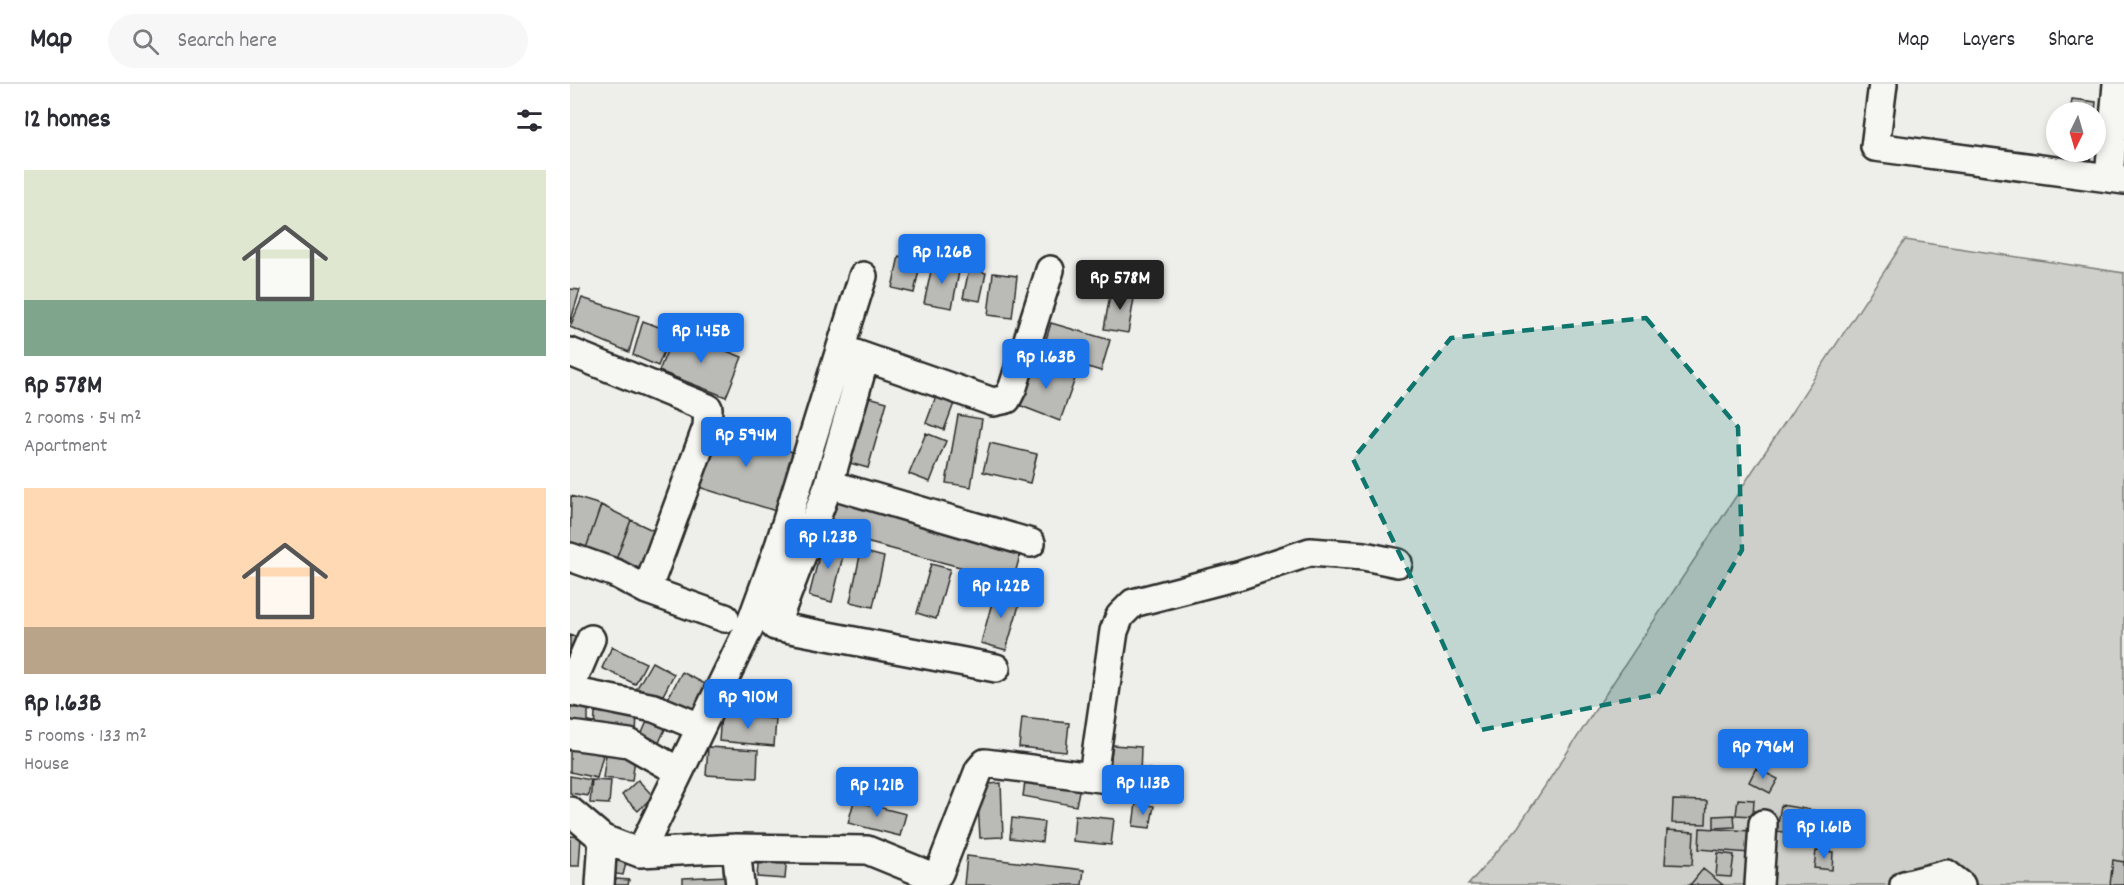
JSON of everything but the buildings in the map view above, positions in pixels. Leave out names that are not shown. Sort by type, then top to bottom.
[{"type":"street","points":[[1882,84],[1875,147],[2117,178],[2117,84],[2124,85]]},
{"type":"street","points":[[840,348],[993,402],[1007,399],[1013,387],[1050,270]]},
{"type":"street","points":[[640,853],[749,627],[779,546],[862,276]]},
{"type":"street","points":[[570,352],[708,408],[707,427],[665,525],[647,591]]},
{"type":"street","points":[[865,358],[829,484],[775,626],[996,668]]},
{"type":"street","points":[[829,484],[1031,543]]},
{"type":"street","points":[[1094,775],[1114,631],[1120,616],[1133,603],[1241,576],[1310,552],[1364,556],[1398,563]]},
{"type":"street","points":[[570,557],[615,573],[647,591],[725,618]]},
{"type":"street","points":[[591,639],[570,690],[654,708],[700,727]]},
{"type":"street","points":[[570,735],[629,743],[678,771]]},
{"type":"street","points":[[570,811],[603,839],[640,853],[736,848],[867,850],[926,874],[939,873],[979,770],[985,763],[1094,775],[1154,785]]},
{"type":"street","points":[[1759,885],[1763,824]]},
{"type":"street","points":[[600,885],[603,839]]},
{"type":"street","points":[[736,848],[740,885]]},
{"type":"street","points":[[1904,885],[1947,874],[1961,885]]},
{"type":"highlighted area","points":[[1646,318],[1738,427],[1742,550],[1658,694],[1481,730],[1436,628],[1353,459],[1451,338]]},
{"type":"shaded area","points":[[1905,240],[2124,273],[2124,885],[1468,885],[1518,827]]}]
